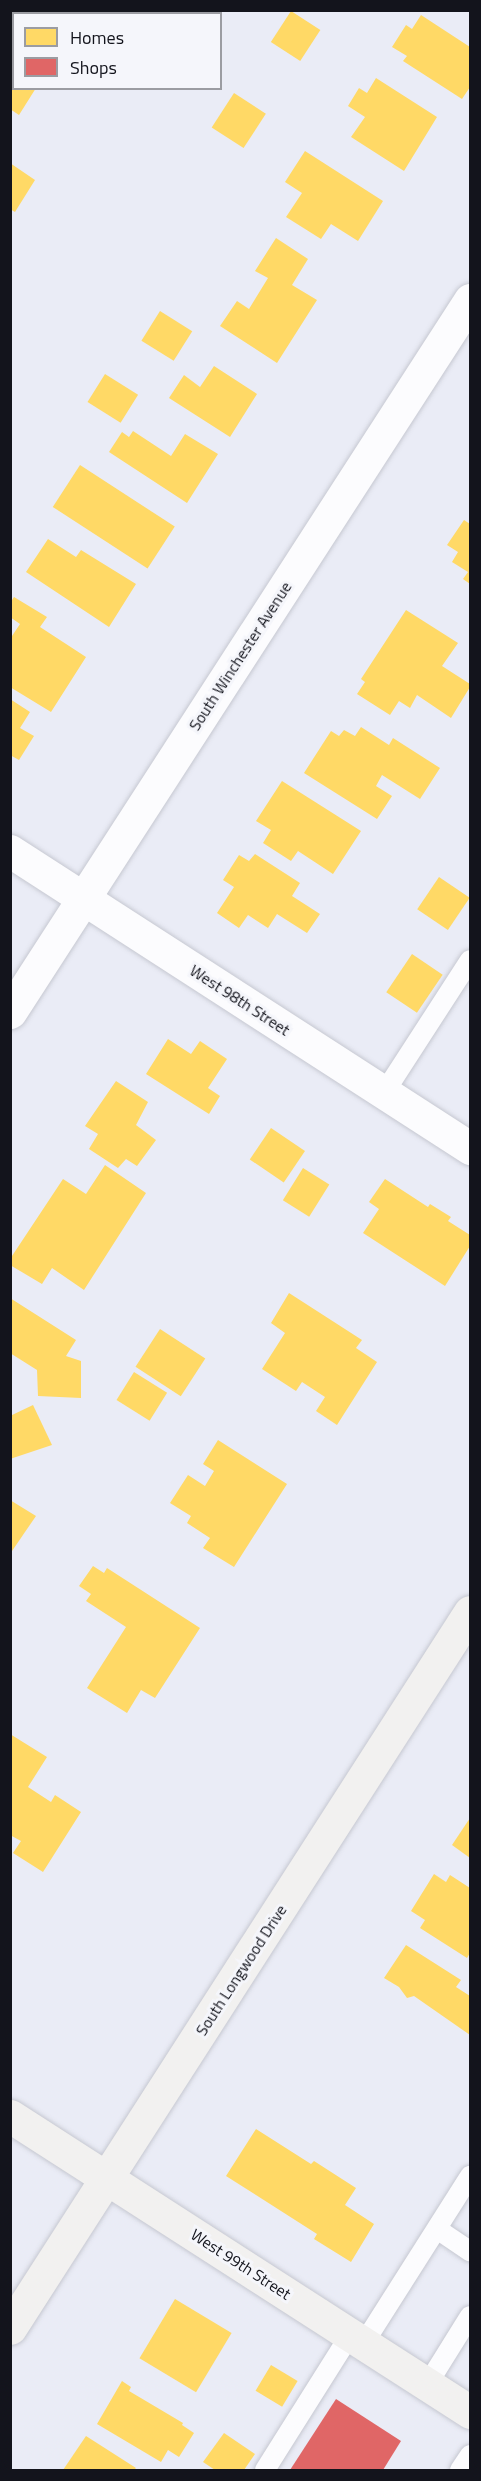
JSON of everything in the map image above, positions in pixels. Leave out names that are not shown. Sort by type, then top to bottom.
[{"type":"street","name":"South Winchester Avenue","points":[[10,1012],[471,300]]},
{"type":"street","name":"West 98th Street","points":[[10,851],[471,1148]]},
{"type":"street","name":"South Longwood Drive","points":[[10,2328],[471,1612]]},
{"type":"street","name":"West 99th Street","points":[[10,2116],[471,2412]]},
{"type":"lane","points":[[384,1093],[471,960]]},
{"type":"lane","points":[[265,2470],[437,2229],[471,2176]]},
{"type":"lane","points":[[437,2229],[471,2251]]},
{"type":"lane","points":[[427,2385],[471,2316]]},
{"type":"lane","points":[[460,2470],[471,2455]]},
{"type":"building: Homes","points":[[27,10],[62,10],[62,12],[29,12]]},
{"type":"building: Homes","points":[[291,11],[320,30],[300,61],[271,42]]},
{"type":"building: Homes","points":[[421,15],[470,47],[470,87],[462,99],[403,61],[407,56],[392,47],[406,25],[412,29]]},
{"type":"building: Homes","points":[[10,20],[12,21],[12,40],[10,42]]},
{"type":"building: Homes","points":[[10,66],[12,67],[12,90],[35,90],[19,115],[10,109]]},
{"type":"building: Homes","points":[[376,78],[437,117],[404,171],[351,137],[365,117],[348,106],[359,88],[367,93]]},
{"type":"building: Homes","points":[[234,93],[266,114],[244,148],[212,127]]},
{"type":"building: Homes","points":[[305,151],[383,201],[358,241],[331,224],[321,239],[286,217],[302,193],[285,182]]},
{"type":"building: Homes","points":[[10,163],[35,180],[15,212],[10,209]]},
{"type":"building: Homes","points":[[276,238],[308,259],[292,285],[317,300],[277,363],[220,326],[237,301],[249,309],[268,278],[255,271]]},
{"type":"building: Homes","points":[[160,311],[192,331],[174,361],[141,341]]},
{"type":"building: Homes","points":[[214,366],[257,394],[230,437],[169,398],[184,375],[200,387]]},
{"type":"building: Homes","points":[[105,374],[138,395],[121,423],[88,402]]},
{"type":"building: Homes","points":[[133,431],[171,456],[185,434],[218,454],[187,503],[109,452],[122,432],[129,437]]},
{"type":"building: Homes","points":[[80,465],[175,527],[148,568],[53,507]]},
{"type":"building: Homes","points":[[464,520],[470,524],[470,584],[463,579],[468,572],[452,562],[458,552],[447,545]]},
{"type":"building: Homes","points":[[48,539],[76,557],[81,550],[136,584],[109,627],[26,572]]},
{"type":"building: Homes","points":[[14,597],[47,617],[40,627],[86,657],[51,712],[10,687],[10,639],[20,624],[10,617],[10,603]]},
{"type":"building: Homes","points":[[406,610],[458,643],[442,666],[470,684],[470,687],[451,718],[417,695],[410,708],[399,701],[390,715],[357,694],[365,682],[361,679]]},
{"type":"building: Homes","points":[[10,699],[30,712],[20,728],[34,736],[19,760],[10,755]]},
{"type":"building: Homes","points":[[361,727],[389,745],[393,738],[440,768],[420,799],[382,775],[376,786],[392,796],[377,819],[304,773],[331,731],[339,736],[344,730],[355,736]]},
{"type":"building: Homes","points":[[282,781],[361,831],[333,874],[298,851],[291,861],[263,843],[271,830],[256,821]]},
{"type":"building: Homes","points":[[255,854],[300,883],[292,896],[320,914],[307,933],[277,914],[268,928],[248,915],[239,928],[217,913],[234,887],[223,880],[239,855],[249,861]]},
{"type":"building: Homes","points":[[439,877],[470,898],[448,930],[417,909]]},
{"type":"building: Homes","points":[[412,954],[443,975],[417,1013],[386,992]]},
{"type":"building: Homes","points":[[168,1039],[191,1054],[200,1041],[227,1059],[208,1088],[220,1096],[209,1114],[146,1074]]},
{"type":"building: Homes","points":[[116,1081],[148,1102],[136,1125],[156,1140],[137,1166],[126,1159],[118,1168],[89,1149],[98,1134],[85,1126]]},
{"type":"building: Homes","points":[[271,1128],[305,1151],[284,1182],[250,1160]]},
{"type":"building: Homes","points":[[105,1165],[146,1193],[84,1290],[52,1268],[42,1284],[10,1265],[10,1259],[63,1179],[86,1194]]},
{"type":"building: Homes","points":[[303,1168],[329,1184],[309,1217],[283,1200]]},
{"type":"building: Homes","points":[[385,1179],[428,1207],[430,1204],[451,1217],[448,1221],[470,1235],[470,1246],[445,1286],[363,1233],[379,1209],[369,1202]]},
{"type":"building: Homes","points":[[289,1293],[362,1340],[356,1348],[377,1362],[337,1425],[316,1411],[325,1397],[302,1382],[296,1391],[262,1369],[285,1333],[271,1323]]},
{"type":"building: Homes","points":[[10,1298],[76,1340],[66,1356],[81,1361],[81,1398],[38,1396],[37,1370],[10,1353]]},
{"type":"building: Homes","points":[[160,1329],[205,1358],[181,1396],[135,1367]]},
{"type":"building: Homes","points":[[134,1372],[167,1393],[150,1421],[117,1400]]},
{"type":"building: Homes","points":[[33,1405],[52,1445],[10,1459],[10,1416]]},
{"type":"building: Homes","points":[[218,1440],[287,1484],[234,1567],[203,1548],[210,1538],[187,1523],[191,1516],[170,1503],[188,1475],[205,1486],[214,1471],[203,1464]]},
{"type":"building: Homes","points":[[10,1500],[36,1516],[12,1551],[10,1550]]},
{"type":"building: Homes","points":[[93,1566],[104,1573],[107,1568],[200,1628],[155,1698],[141,1690],[127,1713],[87,1688],[126,1627],[86,1601],[91,1594],[79,1586]]},
{"type":"building: Homes","points":[[10,1734],[47,1757],[28,1787],[51,1802],[55,1795],[81,1812],[43,1872],[13,1853],[21,1841],[10,1835]]},
{"type":"building: Homes","points":[[470,1818],[470,1858],[452,1845]]},
{"type":"building: Homes","points":[[434,1874],[446,1882],[450,1875],[470,1888],[470,1953],[467,1958],[420,1928],[425,1920],[411,1911]]},
{"type":"building: Homes","points":[[406,1945],[461,1980],[456,1987],[470,1996],[470,2035],[414,1996],[407,1998],[399,1987],[384,1978]]},
{"type":"building: Homes","points":[[256,2129],[311,2164],[314,2161],[356,2188],[345,2205],[374,2224],[351,2262],[314,2239],[317,2234],[226,2176]]},
{"type":"building: Homes","points":[[175,2299],[232,2333],[196,2392],[139,2358]]},
{"type":"building: Homes","points":[[271,2365],[298,2381],[282,2407],[256,2391]]},
{"type":"building: Homes","points":[[122,2381],[131,2387],[129,2391],[183,2423],[182,2425],[194,2433],[179,2457],[168,2450],[161,2462],[97,2424]]},
{"type":"building: Homes","points":[[224,2433],[255,2454],[244,2470],[215,2470],[203,2462]]},
{"type":"building: Homes","points":[[86,2436],[136,2468],[134,2470],[63,2470]]},
{"type":"building: Shops","points":[[336,2399],[401,2441],[383,2470],[290,2470]]}]
